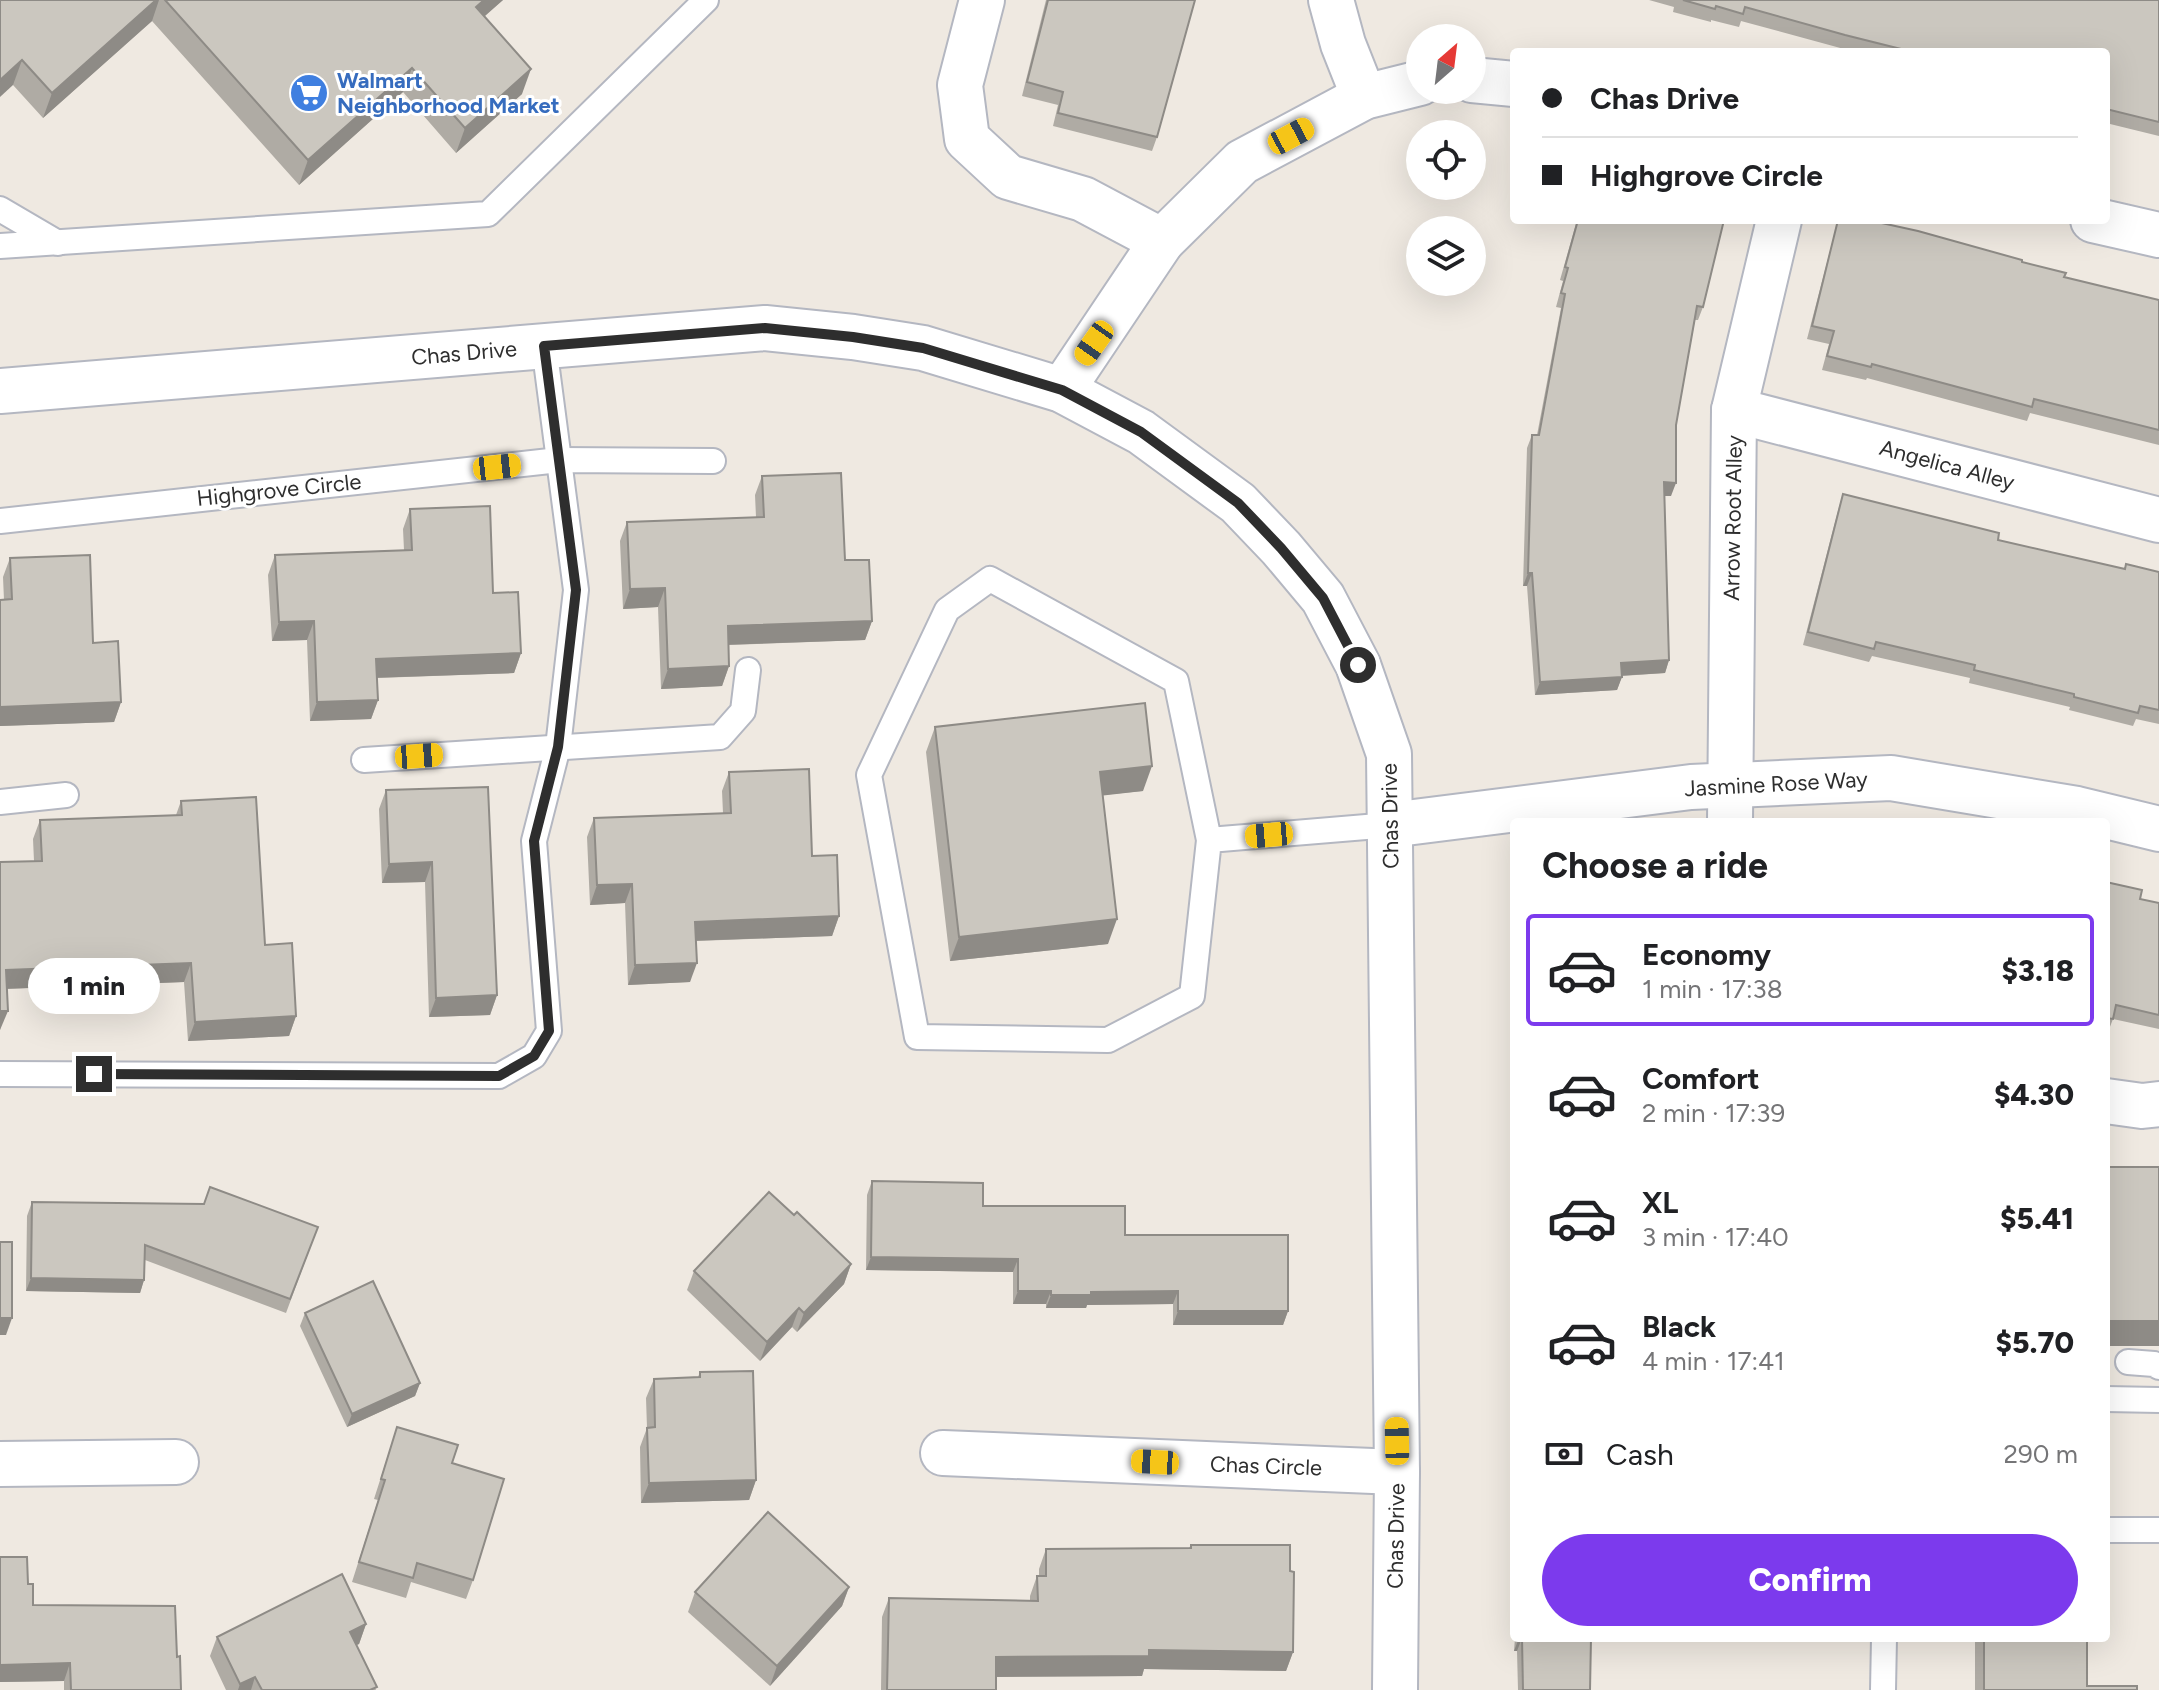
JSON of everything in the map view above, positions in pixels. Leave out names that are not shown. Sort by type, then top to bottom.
[{"type":"street","points":[[982,0],[960,85],[967,139],[1008,177],[1083,199],[1162,241]]},
{"type":"street","points":[[1331,0],[1343,44],[1364,97]]},
{"type":"street","points":[[1486,81],[1510,84]]},
{"type":"street","points":[[1062,390],[1162,241],[1242,162],[1364,97],[1406,86]]},
{"type":"street","name":"Arrow Root Alley","points":[[1729,804],[1734,410],[1778,224]]},
{"type":"street","points":[[2110,224],[2159,235]]},
{"type":"street","name":"Chas Drive","points":[[0,391],[765,328],[923,348],[1062,390],[1141,432],[1238,503],[1323,598],[1358,665],[1389,754],[1397,1472],[1395,1690]]},
{"type":"street","name":"Angelica Alley","points":[[1734,410],[2159,520]]},
{"type":"street","name":"Jasmine Rose Way","points":[[1390,825],[1691,787],[1729,804],[1891,778],[2077,809],[2159,829]]},
{"type":"street","points":[[2110,1102],[2142,1106],[2159,1104]]},
{"type":"street","name":"Chas Circle","points":[[943,1453],[1397,1472]]},
{"type":"street","points":[[0,1464],[176,1462]]},
{"type":"lane","points":[[0,246],[488,214],[706,0]]},
{"type":"lane","points":[[0,209],[58,243]]},
{"type":"lane","points":[[0,1074],[499,1076],[534,1056],[549,1031],[534,841],[558,747],[576,590],[544,346]]},
{"type":"lane","name":"Highgrove Circle","points":[[0,521],[559,460],[713,461]]},
{"type":"lane","points":[[990,579],[1176,681],[1209,840],[1192,996],[1108,1040],[917,1037],[869,775],[947,610],[990,579]]},
{"type":"lane","points":[[364,760],[720,737],[743,711],[748,670]]},
{"type":"lane","points":[[0,802],[66,795]]},
{"type":"lane","points":[[1209,840],[1390,825]]},
{"type":"lane","points":[[2128,1362],[2159,1367]]},
{"type":"lane","points":[[2110,1399],[2159,1400]]},
{"type":"lane","points":[[2110,1530],[2159,1530]]},
{"type":"lane","points":[[1883,1690],[1884,1642]]},
{"type":"building","points":[[0,0],[156,0],[52,93],[22,60],[0,80]]},
{"type":"building","name":"Walmart Neighborhood Market","points":[[165,0],[484,0],[476,7],[531,69],[465,128],[412,68],[308,160]]},
{"type":"building","points":[[1048,0],[1195,0],[1157,137],[1058,113],[1063,92],[1027,82]]},
{"type":"building","points":[[1683,0],[2159,0],[2159,122],[2110,110],[2110,48],[1897,48],[1745,7],[1743,14],[1716,6],[1715,9]]},
{"type":"building","points":[[1577,224],[1723,224],[1703,307],[1697,306],[1676,425],[1676,483],[1664,482],[1669,660],[1621,663],[1622,677],[1540,682],[1532,573],[1528,573],[1532,435],[1539,435],[1565,294],[1561,293],[1568,268],[1565,267]]},
{"type":"building","points":[[1837,224],[1886,224],[1918,231],[2066,273],[2064,277],[2159,300],[2159,430],[2034,399],[2032,407],[1872,364],[1871,367],[1827,356],[1834,331],[1812,326]]},
{"type":"building","points":[[841,473],[845,560],[869,560],[872,621],[728,626],[729,666],[668,669],[665,588],[630,589],[627,522],[764,517],[762,476]]},
{"type":"building","points":[[1843,494],[1999,533],[1998,540],[2125,569],[2126,564],[2159,572],[2159,710],[2140,706],[2138,713],[1974,670],[1975,665],[1876,642],[1874,649],[1808,632]]},
{"type":"building","points":[[490,506],[493,593],[518,592],[521,653],[376,659],[378,700],[317,702],[314,621],[279,622],[275,555],[412,550],[410,509]]},
{"type":"building","points":[[90,555],[93,643],[118,641],[121,702],[0,707],[0,600],[12,599],[10,558]]},
{"type":"building","points":[[1145,703],[1152,766],[1100,772],[1117,919],[959,937],[935,727]]},
{"type":"building","points":[[809,769],[812,856],[837,855],[839,916],[695,922],[697,963],[635,965],[632,884],[597,885],[594,818],[731,813],[729,772]]},
{"type":"building","points":[[488,787],[497,995],[436,998],[432,862],[389,864],[386,790]]},
{"type":"building","points":[[256,797],[265,945],[292,943],[296,1016],[195,1022],[191,963],[6,970],[8,1011],[0,1011],[0,862],[42,861],[40,820],[182,815],[181,801]]},
{"type":"building","points":[[2110,883],[2142,890],[2140,899],[2159,903],[2159,1015],[2116,1005],[2113,1019],[2110,1019]]},
{"type":"building","points":[[2110,1167],[2159,1167],[2159,1321],[2110,1321]]},
{"type":"building","points":[[872,1181],[983,1183],[983,1206],[1125,1206],[1125,1235],[1288,1235],[1288,1311],[1178,1311],[1178,1291],[1051,1295],[1051,1291],[1018,1291],[1018,1259],[871,1257]]},
{"type":"building","points":[[210,1187],[318,1227],[290,1299],[145,1245],[144,1280],[31,1278],[32,1202],[204,1204]]},
{"type":"building","points":[[769,1192],[794,1215],[797,1212],[851,1264],[804,1313],[799,1308],[767,1342],[694,1271]]},
{"type":"building","points":[[0,1242],[12,1242],[12,1318],[0,1318]]},
{"type":"building","points":[[373,1281],[420,1383],[352,1414],[305,1313]]},
{"type":"building","points":[[753,1371],[756,1480],[649,1483],[647,1428],[655,1427],[654,1379],[700,1377],[700,1372]]},
{"type":"building","points":[[397,1427],[458,1445],[452,1463],[504,1479],[473,1580],[417,1563],[413,1578],[359,1562],[385,1480],[381,1479]]},
{"type":"building","points":[[768,1512],[849,1587],[777,1666],[695,1592]]},
{"type":"building","points":[[1191,1545],[1290,1545],[1290,1571],[1294,1572],[1293,1652],[1149,1650],[1149,1656],[996,1657],[996,1690],[887,1690],[889,1598],[1038,1601],[1037,1576],[1046,1576],[1046,1549],[1191,1548]]},
{"type":"building","points":[[0,1557],[27,1557],[28,1584],[33,1584],[33,1605],[175,1606],[181,1690],[71,1690],[70,1663],[0,1665]]},
{"type":"building","points":[[342,1574],[366,1624],[350,1632],[377,1687],[370,1690],[262,1690],[255,1677],[240,1684],[217,1637]]},
{"type":"building","points":[[1522,1642],[1591,1642],[1590,1690],[1523,1690]]},
{"type":"building","points":[[1984,1642],[2087,1642],[2087,1686],[2137,1686],[2137,1690],[1984,1690]]},
{"type":"place","name":"Walmart Neighborhood Market","points":[[309,93]]},
{"type":"route","points":[[94,1074],[499,1076],[534,1056],[549,1031],[534,841],[558,747],[576,590],[544,346],[765,328],[923,348],[1062,390],[1141,432],[1238,503],[1323,598],[1358,665]]}]
